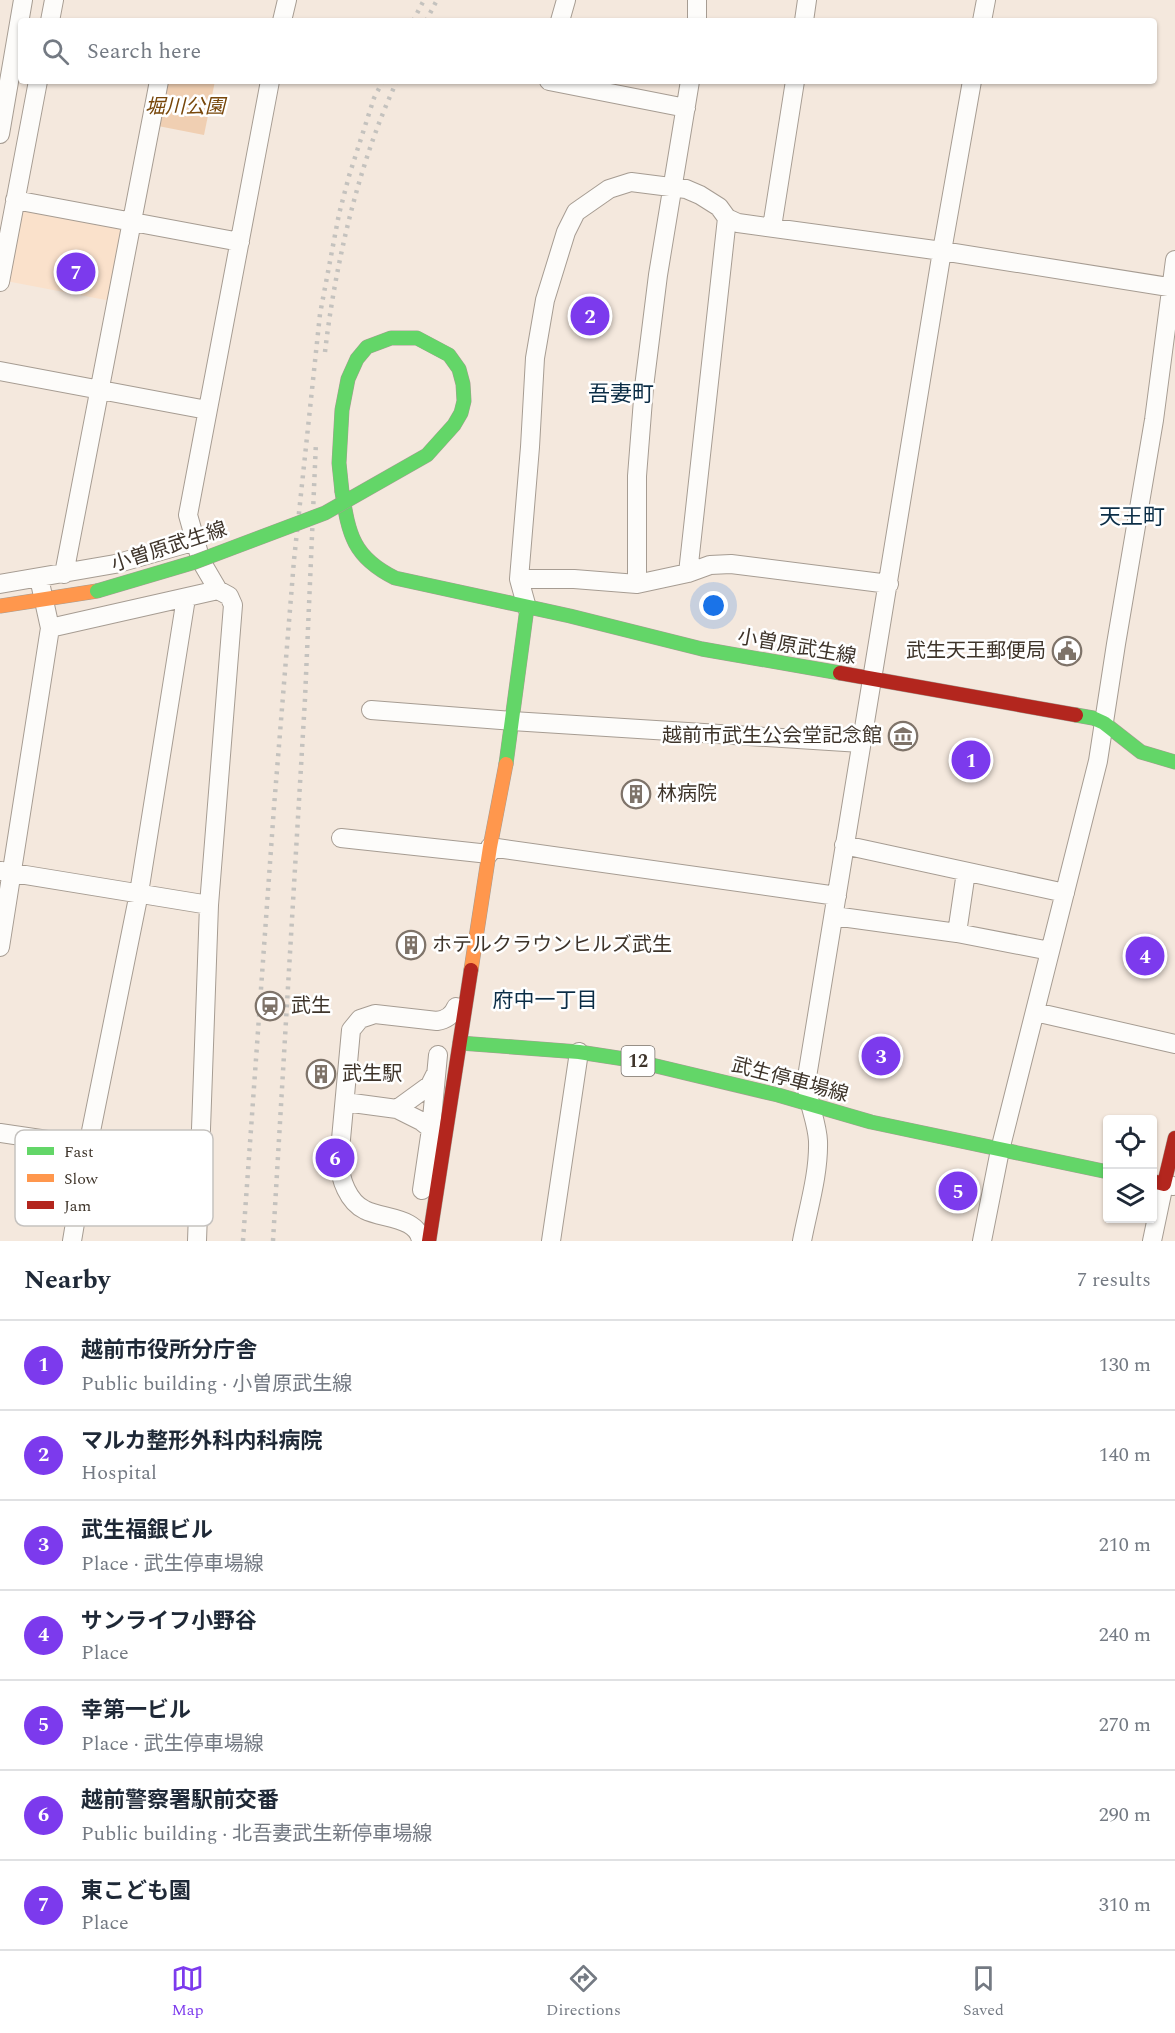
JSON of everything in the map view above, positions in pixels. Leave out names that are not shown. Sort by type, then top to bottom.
[{"type":"main road","name":"小曽原武生線","points":[[0,606],[97,591],[195,562],[326,513],[427,455],[454,425],[461,413],[464,401],[463,384],[459,369],[449,355],[417,338],[391,338],[367,347],[357,359],[348,379],[342,410],[339,463],[342,492],[352,539],[363,557],[380,572],[410,582],[702,650],[1093,718],[1104,723],[1141,752],[1175,762]]},
{"type":"main road","points":[[429,1241],[490,850],[502,791],[527,608]]},
{"type":"main road","name":"武生停車場線","points":[[460,1043],[579,1052],[631,1060],[871,1122],[1103,1171]]},
{"type":"main road","points":[[1164,1184],[1175,1138]]},
{"type":"street","points":[[20,18],[23,0]]},
{"type":"street","points":[[51,18],[54,0]]},
{"type":"street","points":[[283,18],[287,0]]},
{"type":"street","points":[[561,18],[566,0]]},
{"type":"street","points":[[697,0],[697,18]]},
{"type":"street","points":[[804,18],[807,0]]},
{"type":"street","points":[[983,18],[986,0]]},
{"type":"street","points":[[0,134],[18,29]]},
{"type":"street","points":[[0,282],[37,84]]},
{"type":"street","points":[[64,574],[158,84]]},
{"type":"street","points":[[201,1130],[209,905],[233,605],[229,596],[218,590],[201,561],[188,515],[269,84]]},
{"type":"street","points":[[564,84],[686,108]]},
{"type":"street","points":[[637,584],[637,476],[644,387],[657,275],[690,84]]},
{"type":"street","points":[[772,227],[795,84]]},
{"type":"street","points":[[802,1241],[818,1152],[807,1077],[971,84]]},
{"type":"street","points":[[527,608],[519,579],[535,358],[545,300],[566,232],[576,212],[609,189],[631,182],[686,189],[719,207],[727,218],[738,223],[942,251],[1174,287]]},
{"type":"street","points":[[15,200],[240,242]]},
{"type":"street","points":[[688,573],[727,218]]},
{"type":"street","points":[[982,1241],[1000,1150],[1098,761],[1154,420],[1174,287],[1175,260]]},
{"type":"street","points":[[0,371],[207,410]]},
{"type":"street","points":[[0,584],[115,564],[196,541]]},
{"type":"street","points":[[519,579],[574,579],[637,584],[710,566],[731,564],[889,584]]},
{"type":"street","points":[[0,947],[6,872],[50,628],[39,578]]},
{"type":"street","points":[[50,628],[218,590]]},
{"type":"street","points":[[91,1130],[139,893],[186,598]]},
{"type":"street","points":[[371,710],[861,743]]},
{"type":"street","points":[[341,838],[490,850],[837,896]]},
{"type":"street","points":[[844,845],[1065,893]]},
{"type":"street","points":[[6,872],[209,905]]},
{"type":"street","points":[[957,933],[966,872]]},
{"type":"street","points":[[834,916],[957,933],[1050,951]]},
{"type":"street","points":[[421,1241],[418,1231],[405,1222],[364,1209],[346,1189],[339,1173],[351,1030],[353,1018],[375,1014],[443,1020],[454,1013],[456,1007]]},
{"type":"street","points":[[1035,1012],[1175,1044]]},
{"type":"street","points":[[551,1241],[579,1052]]},
{"type":"street","points":[[422,1190],[431,1130],[438,1055]]},
{"type":"street","points":[[397,1109],[430,1085],[436,1074]]},
{"type":"street","points":[[345,1102],[397,1109],[421,1121],[431,1130]]},
{"type":"street","points":[[0,1133],[15,1135]]},
{"type":"street","points":[[1152,1241],[1164,1184]]},
{"type":"street","points":[[72,1241],[75,1226]]},
{"type":"street","points":[[197,1241],[198,1226]]},
{"type":"shaded area","points":[[26,208],[125,228],[111,301],[6,281],[17,212]]},
{"type":"green space","name":"堀川公園","points":[[166,84],[214,84],[204,135],[158,126]]},
{"type":"railway","points":[[415,18],[424,0]]},
{"type":"railway","points":[[428,18],[437,0]]},
{"type":"railway","points":[[243,1241],[294,560],[320,314],[339,214],[349,176],[374,98],[381,84]]},
{"type":"railway","points":[[325,352],[335,284],[350,214],[371,145],[396,84]]},
{"type":"railway","points":[[273,1241],[305,699],[316,442]]},
{"type":"traffic: fast","points":[[97,591],[195,562],[325,513],[427,455],[454,425],[461,413],[464,401],[459,369],[449,355],[417,338],[391,338],[367,347],[357,359],[348,379],[342,410],[339,463],[342,492]]},
{"type":"traffic: fast","points":[[342,492],[347,521],[355,543],[370,562],[395,578],[570,616],[702,649],[840,673]]},
{"type":"traffic: fast","points":[[506,764],[527,608]]},
{"type":"traffic: fast","points":[[1076,715],[1104,723],[1141,752],[1175,762]]},
{"type":"traffic: fast","points":[[460,1043],[579,1052],[631,1060],[778,1095],[871,1122],[1103,1171]]},
{"type":"traffic: slow","points":[[0,606],[97,591]]},
{"type":"traffic: slow","points":[[471,970],[490,847],[506,764]]},
{"type":"traffic: jam","points":[[840,673],[1076,715]]},
{"type":"traffic: jam","points":[[429,1241],[471,970]]},
{"type":"traffic: jam","points":[[1157,1182],[1164,1184],[1175,1138]]},
{"type":"place","name":"東こども園","points":[[76,272]]},
{"type":"place","name":"マルカ整形外科内科病院","points":[[590,316]]},
{"type":"place","name":"武生天王郵便局","points":[[1067,651]]},
{"type":"place","name":"越前市武生公会堂記念館","points":[[903,736]]},
{"type":"place","name":"越前市役所分庁舎","points":[[971,760]]},
{"type":"place","name":"林病院","points":[[636,794]]},
{"type":"place","name":"ホテルクラウンヒルズ武生","points":[[411,945]]},
{"type":"place","name":"サンライフ小野谷","points":[[1145,956]]},
{"type":"place","name":"武生","points":[[270,1006]]},
{"type":"place","name":"武生福銀ビル","points":[[881,1056]]},
{"type":"place","name":"武生駅","points":[[321,1074]]},
{"type":"place","name":"越前警察署駅前交番","points":[[335,1158]]},
{"type":"place","name":"幸第一ビル","points":[[958,1191]]},
{"type":"district","name":"吾妻町","points":[[621,394]]},
{"type":"district","name":"天王町","points":[[1132,517]]},
{"type":"district","name":"府中一丁目","points":[[545,1001]]}]
